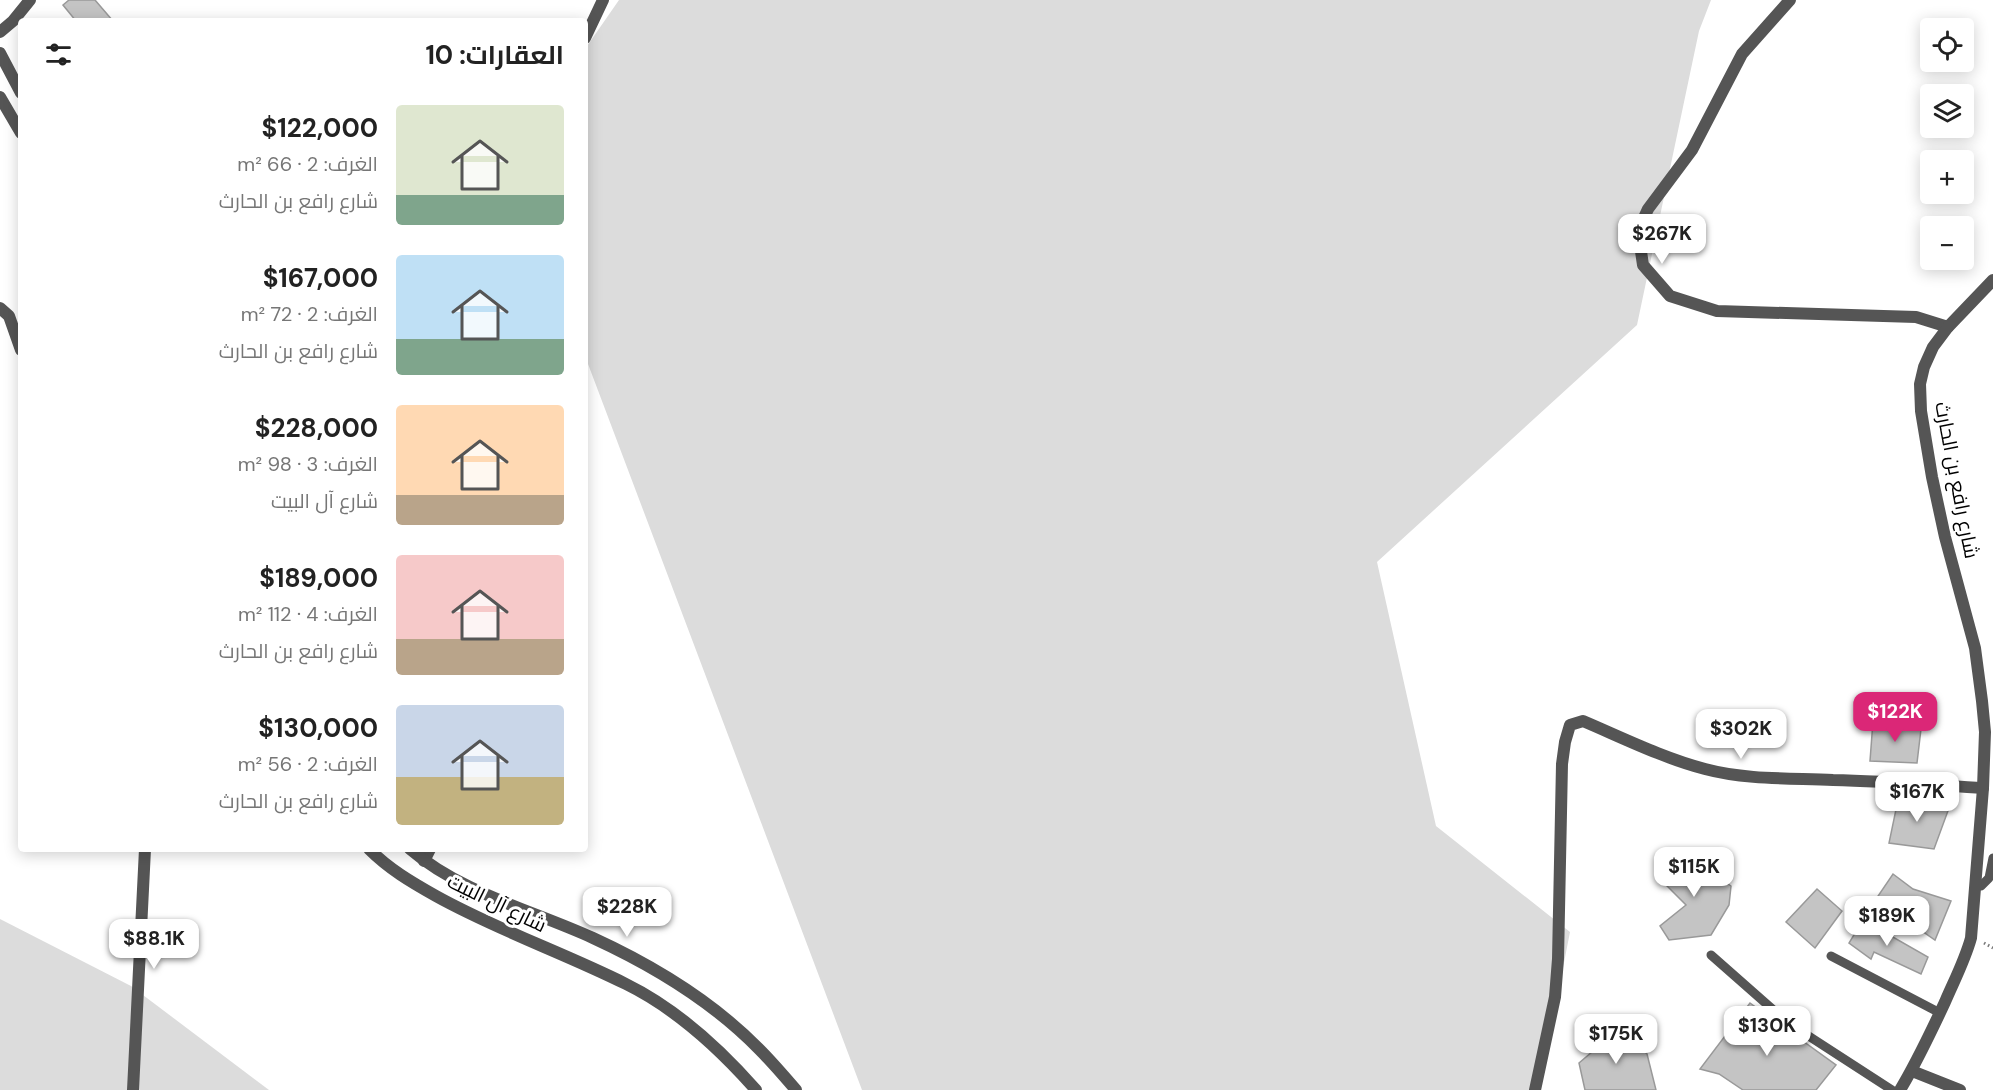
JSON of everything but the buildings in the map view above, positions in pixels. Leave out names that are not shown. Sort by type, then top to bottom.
[{"type":"street","points":[[0,32],[13,21],[30,0]]},
{"type":"street","points":[[588,32],[603,0]]},
{"type":"street","points":[[1790,0],[1742,54],[1692,150],[1648,209],[1638,231],[1643,265],[1670,296],[1717,311],[1916,317],[1948,327]]},
{"type":"street","points":[[0,53],[18,87]]},
{"type":"street","points":[[0,97],[18,128]]},
{"type":"street","name":"شارع رافع بن الحارث","points":[[1900,1090],[1912,1071],[1967,954],[1971,938],[1983,788],[1984,715],[1975,648],[1940,516],[1921,411],[1920,384],[1924,367],[1933,348],[1948,327],[1993,280]]},
{"type":"street","points":[[0,308],[9,316],[18,342]]},
{"type":"street","points":[[1535,1090],[1555,997],[1562,764],[1569,725],[1583,721],[1658,754],[1726,773],[1983,788]]},
{"type":"street","points":[[133,1090],[145,852]]},
{"type":"street","name":"شارع آل البيت","points":[[373,852],[401,876],[468,914],[655,999],[675,1012],[747,1084],[756,1090]]},
{"type":"street","name":"شارع آل البيت","points":[[413,852],[423,861],[479,891],[593,938],[690,991],[724,1017],[759,1049],[791,1088]]},
{"type":"street","points":[[423,861],[428,852]]},
{"type":"street","points":[[1912,1071],[1960,1090]]},
{"type":"lane","points":[[1976,886],[1985,883],[1989,878],[1993,858]]},
{"type":"lane","points":[[1711,955],[1787,1022],[1892,1090]]},
{"type":"lane","points":[[1831,956],[1940,1012]]},
{"type":"shaded area","points":[[619,0],[1711,0],[1699,31],[1637,325],[1377,562],[1436,826],[1570,932],[1539,1090],[862,1090],[588,364],[588,45]]},
{"type":"shaded area","points":[[0,919],[131,986],[269,1090],[0,1090]]}]
